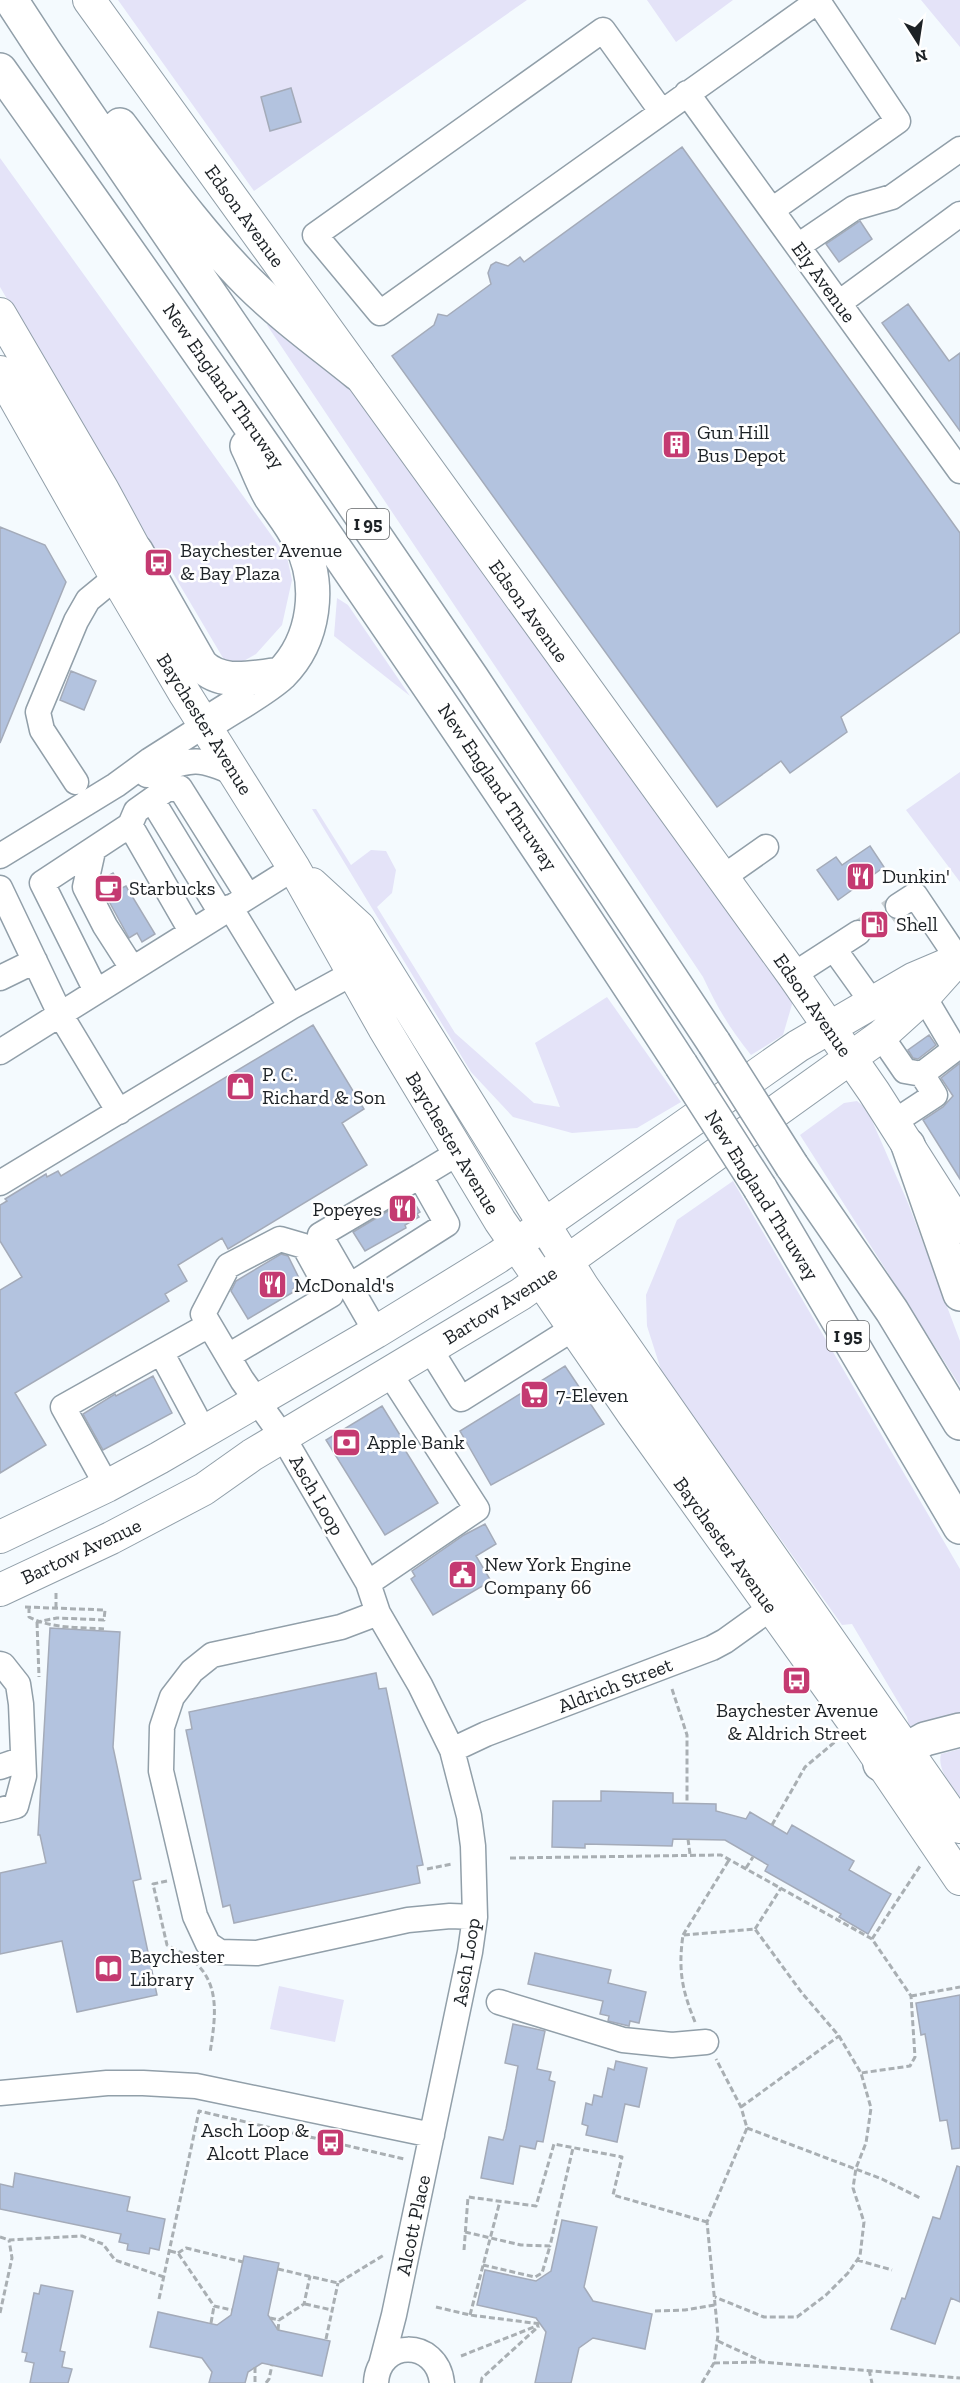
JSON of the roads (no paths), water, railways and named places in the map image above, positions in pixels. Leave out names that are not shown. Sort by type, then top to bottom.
[{"type":"highway","points":[[14,4],[74,60],[160,178],[246,280],[286,317],[358,374]]},
{"type":"highway","name":"New England Thruway","points":[[14,4],[472,678],[714,1043],[792,1166],[886,1304],[960,1423]]},
{"type":"highway","name":"New England Thruway","points":[[0,70],[212,368],[412,659],[681,1065],[760,1188],[960,1527]]},
{"type":"highway","points":[[205,725],[280,675],[295,656],[304,638],[312,601],[310,567],[300,541],[269,494],[212,368]]},
{"type":"highway","points":[[136,551],[172,616],[206,670],[232,679],[280,675]]},
{"type":"highway","points":[[901,1134],[960,1294]]},
{"type":"highway","points":[[936,1484],[960,1519]]},
{"type":"highway","points":[[893,1757],[927,1739],[960,1730]]},
{"type":"main road","name":"Edson Avenue","points":[[89,0],[792,975],[874,1092],[960,1227]]},
{"type":"main road","points":[[0,314],[136,551]]},
{"type":"main road","name":"Baychester Avenue","points":[[0,372],[116,577],[294,868],[458,1153],[516,1245],[771,1608],[893,1757],[960,1827]]},
{"type":"main road","name":"Baychester Avenue","points":[[294,868],[359,927],[406,999],[567,1262],[893,1757],[960,1879]]},
{"type":"main road","points":[[0,1537],[107,1486],[258,1402],[376,1332],[516,1245],[798,1046],[913,979],[959,959]]},
{"type":"main road","name":"Bartow Avenue","points":[[10,1598],[58,1564],[204,1489],[252,1455],[542,1281],[881,1036],[924,997],[959,959]]},
{"type":"street","points":[[661,111],[603,30],[315,235],[380,313],[818,1],[898,121],[772,210]]},
{"type":"street","name":"Ely Avenue","points":[[687,93],[960,471]]},
{"type":"street","points":[[798,246],[854,208],[892,197],[960,149]]},
{"type":"street","points":[[833,294],[960,214]]},
{"type":"street","points":[[76,782],[42,730],[38,712],[76,621],[88,600],[116,577]]},
{"type":"street","points":[[0,856],[116,785],[205,725]]},
{"type":"street","points":[[116,785],[171,765],[192,760],[211,763],[236,774]]},
{"type":"street","points":[[96,992],[42,884],[130,825],[136,811],[167,789],[180,788],[233,905],[291,1007]]},
{"type":"street","points":[[152,800],[233,905]]},
{"type":"street","points":[[130,825],[191,931]]},
{"type":"street","points":[[722,878],[766,847]]},
{"type":"street","points":[[93,850],[85,887],[105,926],[132,968]]},
{"type":"street","points":[[0,1052],[294,868]]},
{"type":"street","points":[[0,888],[60,1014],[119,1112]]},
{"type":"street","points":[[898,906],[915,895],[959,959]]},
{"type":"street","points":[[792,975],[858,933]]},
{"type":"street","points":[[834,949],[872,1002]]},
{"type":"street","points":[[0,978],[34,961]]},
{"type":"street","points":[[0,1183],[291,1007],[353,973]]},
{"type":"street","points":[[874,1092],[956,1049],[924,997]]},
{"type":"street","points":[[881,1036],[934,1095],[901,1134]]},
{"type":"street","points":[[376,1332],[320,1235],[458,1153]]},
{"type":"street","points":[[348,1287],[447,1224],[420,1176]]},
{"type":"street","points":[[107,1486],[63,1407],[161,1352],[206,1320],[228,1266],[280,1239],[304,1246],[331,1295],[228,1356]]},
{"type":"street","name":"Asch Loop","points":[[206,1320],[258,1402],[284,1437],[368,1583],[378,1613],[420,1685],[452,1750],[469,1816],[473,1846],[475,1917],[470,1952],[432,2135]]},
{"type":"street","points":[[430,1349],[461,1399],[574,1328]]},
{"type":"street","points":[[161,1352],[204,1432]]},
{"type":"street","points":[[368,1583],[477,1509],[390,1374]]},
{"type":"street","name":"Aldrich Street","points":[[452,1750],[486,1734],[712,1648],[771,1608]]},
{"type":"street","points":[[378,1613],[341,1627],[212,1655],[192,1671],[172,1697],[162,1727],[161,1771],[195,1916],[208,1944],[220,1952],[257,1953],[408,1920],[450,1916],[475,1917]]},
{"type":"street","points":[[0,1664],[18,1684],[24,1776],[16,1806],[0,1810]]},
{"type":"street","points":[[0,1767],[23,1759]]},
{"type":"street","points":[[499,2002],[623,2040],[672,2045],[706,2042]]},
{"type":"street","points":[[0,2093],[107,2083],[196,2086],[432,2135]]},
{"type":"street","name":"Alcott Place","points":[[379,2374],[394,2315],[432,2135]]},
{"type":"street","points":[[394,2315],[409,2349],[419,2351],[436,2363],[441,2373],[442,2383]]},
{"type":"street","name":"Alcott Place","points":[[379,2374],[388,2356],[409,2349]]},
{"type":"tunnel","points":[[858,933],[898,906]]},
{"type":"place","name":"Gun Hill Bus Depot","points":[[676,444]]},
{"type":"place","name":"Baychester Avenue & Bay Plaza","points":[[159,562]]},
{"type":"place","name":"Dunkin'","points":[[861,876]]},
{"type":"place","name":"Starbucks","points":[[108,888]]},
{"type":"place","name":"Shell","points":[[875,924]]},
{"type":"place","name":"P. C. Richard & Son","points":[[241,1086]]},
{"type":"place","name":"Popeyes","points":[[403,1209]]},
{"type":"place","name":"McDonald's","points":[[273,1285]]},
{"type":"place","name":"7-Eleven","points":[[535,1395]]},
{"type":"place","name":"Apple Bank","points":[[346,1442]]},
{"type":"place","name":"New York Engine Company 66","points":[[463,1575]]},
{"type":"place","name":"Baychester Avenue & Aldrich Street","points":[[797,1680]]},
{"type":"place","name":"Baychester Library","points":[[109,1968]]},
{"type":"place","name":"Asch Loop & Alcott Place","points":[[330,2142]]}]
